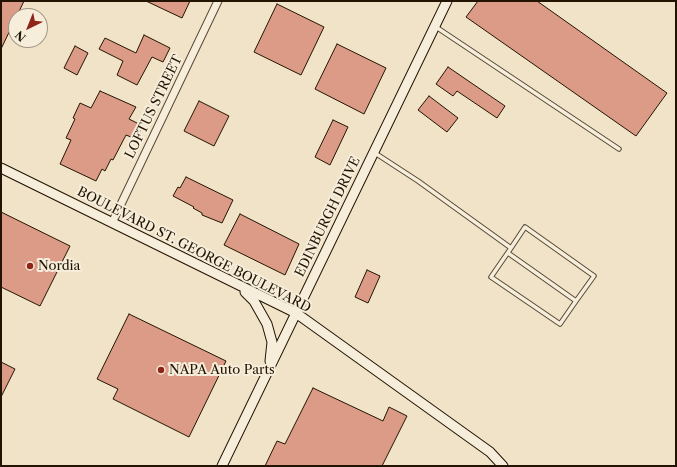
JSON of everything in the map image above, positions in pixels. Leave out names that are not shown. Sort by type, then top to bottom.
[{"type":"street","name":"LOFTUS STREET","points":[[112,223],[218,1]]},
{"type":"street","name":"EDINBURGH DRIVE","points":[[222,466],[447,1]]},
{"type":"street","name":"BOULEVARD ST. GEORGE BOULEVARD","points":[[1,168],[296,313],[490,452],[503,466]]},
{"type":"street","points":[[236,284],[254,300],[270,332],[272,355],[266,375]]},
{"type":"lane","points":[[435,26],[619,149]]},
{"type":"lane","points":[[374,152],[418,181],[511,248]]},
{"type":"lane","points":[[525,227],[594,276],[560,324],[491,277],[511,248],[525,227]]},
{"type":"lane","points":[[508,253],[576,301]]},
{"type":"building","points":[[1,1],[24,1],[21,8],[8,8],[8,34],[1,49]]},
{"type":"building","points":[[146,1],[190,1],[182,18]]},
{"type":"building","points":[[478,1],[537,1],[667,93],[636,136],[466,17]]},
{"type":"building","points":[[277,4],[324,27],[301,75],[254,52]]},
{"type":"building","points":[[144,35],[170,48],[163,62],[152,57],[137,85],[117,75],[123,61],[99,49],[105,38],[136,53]]},
{"type":"building","points":[[337,44],[386,68],[364,114],[315,89]]},
{"type":"building","points":[[75,46],[88,53],[77,75],[64,68]]},
{"type":"building","points":[[448,67],[505,106],[497,118],[457,91],[453,96],[436,84]]},
{"type":"building","points":[[100,91],[136,107],[129,119],[143,126],[136,139],[126,135],[113,160],[111,159],[105,171],[102,169],[96,181],[60,164],[71,140],[66,138],[75,119],[73,118],[80,103],[91,108]]},
{"type":"building","points":[[429,96],[458,118],[447,132],[418,110]]},
{"type":"building","points":[[199,101],[229,116],[214,146],[184,131]]},
{"type":"building","points":[[333,120],[348,127],[330,165],[315,157]]},
{"type":"building","points":[[186,177],[233,200],[222,223],[202,215],[202,213],[193,208],[194,207],[173,196],[178,187],[180,188]]},
{"type":"building","name":"Nordia","points":[[1,212],[70,246],[40,306],[1,287]]},
{"type":"building","points":[[240,214],[299,244],[285,275],[224,245]]},
{"type":"building","points":[[367,270],[380,276],[368,303],[355,297]]},
{"type":"building","name":"NAPA Auto Parts","points":[[129,314],[226,361],[189,437],[113,399],[118,389],[97,379]]},
{"type":"building","points":[[1,362],[15,369],[1,397]]},
{"type":"building","points":[[313,388],[383,421],[389,407],[407,416],[382,466],[265,466],[277,441],[285,444]]},
{"type":"place","name":"Nordia","points":[[30,266]]},
{"type":"place","name":"NAPA Auto Parts","points":[[161,370]]}]
